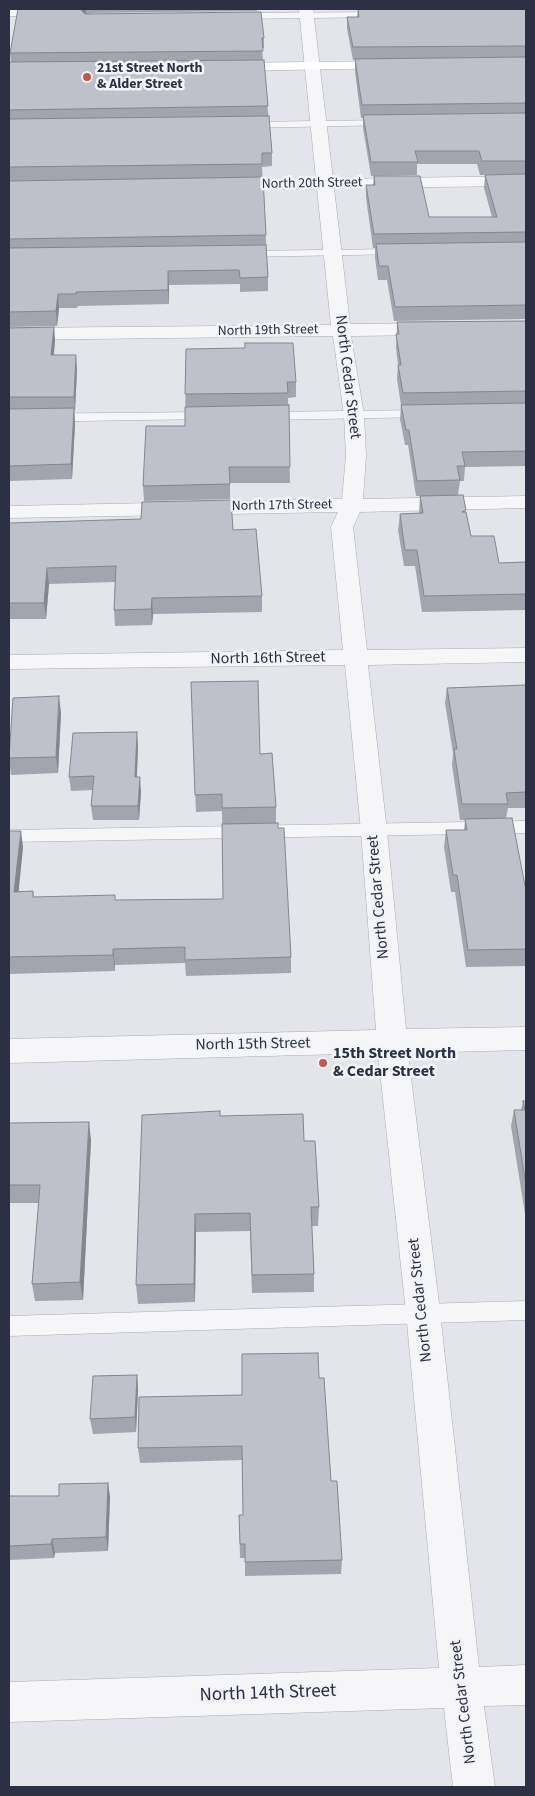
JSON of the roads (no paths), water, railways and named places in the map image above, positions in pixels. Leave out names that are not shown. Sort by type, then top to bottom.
[{"type":"main road","points":[[214,67],[409,65]]},
{"type":"street","name":"North Cedar Street","points":[[306,12],[341,330],[354,415],[356,456],[352,505],[342,527],[354,658],[374,831],[392,1042],[423,1312],[461,1687],[474,1787]]},
{"type":"street","name":"North 20th Street","points":[[206,185],[526,181]]},
{"type":"street","name":"North 19th Street","points":[[9,334],[448,328]]},
{"type":"street","name":"North 17th Street","points":[[9,512],[526,502]]},
{"type":"street","name":"North 16th Street","points":[[9,662],[526,655]]},
{"type":"street","name":"North 15th Street","points":[[9,1051],[526,1038]]},
{"type":"street","name":"North 14th Street","points":[[9,1702],[526,1685]]},
{"type":"lane","points":[[9,13],[48,12]]},
{"type":"lane","points":[[230,16],[306,12],[386,15]]},
{"type":"lane","points":[[238,125],[397,123]]},
{"type":"lane","points":[[234,254],[410,252]]},
{"type":"lane","points":[[256,416],[440,413]]},
{"type":"lane","points":[[9,418],[216,416]]},
{"type":"lane","points":[[9,836],[526,827]]},
{"type":"lane","points":[[9,1326],[526,1310]]},
{"type":"place","name":"21st Street North & Alder Street","points":[[87,77]]},
{"type":"place","name":"15th Street North & Cedar Street","points":[[323,1063]]}]
